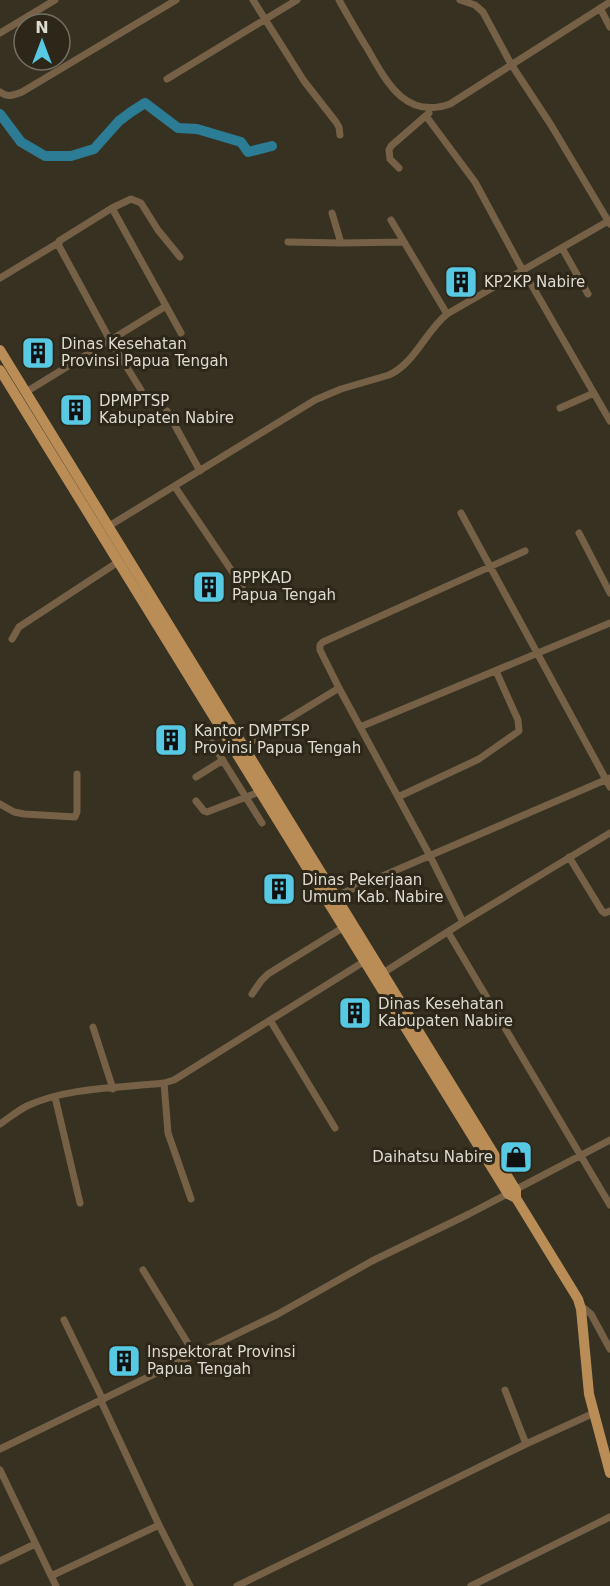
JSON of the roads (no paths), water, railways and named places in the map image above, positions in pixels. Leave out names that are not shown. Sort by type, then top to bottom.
[{"type":"main road","points":[[0,350],[26,392],[50,442],[118,562],[141,589],[244,746],[265,789],[344,927],[513,1194]]},
{"type":"main road","points":[[0,370],[109,526],[141,589],[383,973],[580,1305],[586,1367],[594,1413],[610,1473]]},
{"type":"street","points":[[0,33],[55,0]]},
{"type":"street","points":[[0,92],[8,96],[22,92],[176,0]]},
{"type":"street","points":[[253,0],[304,81],[336,122],[340,135]]},
{"type":"street","points":[[167,79],[297,0]]},
{"type":"street","points":[[339,0],[387,83],[401,97],[415,105],[432,108],[450,104],[610,2]]},
{"type":"street","points":[[109,526],[322,396],[397,371],[407,362],[437,322],[447,314],[610,222],[511,64],[483,12],[475,5],[460,0]]},
{"type":"street","points":[[600,8],[610,27]]},
{"type":"street","points":[[399,168],[390,159],[388,153],[391,146],[432,108]]},
{"type":"street","points":[[426,116],[475,182],[610,421]]},
{"type":"street","points":[[0,278],[58,243],[60,239],[131,199],[141,203],[158,230],[180,257]]},
{"type":"street","points":[[112,208],[182,333]]},
{"type":"street","points":[[332,213],[341,243]]},
{"type":"street","points":[[391,220],[447,314]]},
{"type":"street","points":[[288,242],[404,242]]},
{"type":"street","points":[[58,243],[141,390]]},
{"type":"street","points":[[562,248],[588,294]]},
{"type":"street","points":[[26,392],[166,306]]},
{"type":"street","points":[[560,408],[594,393]]},
{"type":"street","points":[[167,411],[201,471]]},
{"type":"street","points":[[174,487],[242,586]]},
{"type":"street","points":[[461,513],[608,779],[610,787]]},
{"type":"street","points":[[579,533],[610,593]]},
{"type":"street","points":[[463,922],[339,688],[320,650],[320,644],[525,551]]},
{"type":"street","points":[[12,639],[19,627],[118,562]]},
{"type":"street","points":[[360,727],[610,623]]},
{"type":"street","points":[[398,797],[479,759],[519,731],[518,720],[496,671]]},
{"type":"street","points":[[244,746],[339,688]]},
{"type":"street","points":[[212,743],[262,823]]},
{"type":"street","points":[[196,777],[223,760]]},
{"type":"street","points":[[0,804],[14,812],[24,814],[75,817],[77,774]]},
{"type":"street","points":[[336,897],[608,779]]},
{"type":"street","points":[[196,801],[207,812],[265,789]]},
{"type":"street","points":[[383,973],[610,833]]},
{"type":"street","points":[[570,857],[602,911],[605,913],[610,911]]},
{"type":"street","points":[[252,994],[267,974],[344,927]]},
{"type":"street","points":[[448,932],[610,1205]]},
{"type":"street","points":[[0,1124],[27,1107],[56,1097],[84,1091],[174,1080],[365,961]]},
{"type":"street","points":[[270,1020],[335,1128]]},
{"type":"street","points":[[93,1027],[113,1089]]},
{"type":"street","points":[[164,1083],[168,1133],[191,1199]]},
{"type":"street","points":[[56,1097],[80,1203]]},
{"type":"street","points":[[1,1446],[102,1400],[278,1314],[372,1261],[513,1194],[610,1140]]},
{"type":"street","points":[[143,1270],[195,1354]]},
{"type":"street","points":[[580,1305],[591,1314],[610,1349]]},
{"type":"street","points":[[64,1320],[159,1525],[190,1586]]},
{"type":"street","points":[[505,1390],[526,1444]]},
{"type":"street","points":[[237,1586],[594,1413]]},
{"type":"street","points":[[0,1470],[56,1586]]},
{"type":"street","points":[[471,1586],[610,1517]]},
{"type":"street","points":[[51,1576],[159,1525]]},
{"type":"street","points":[[0,1561],[35,1544]]},
{"type":"waterway","points":[[0,114],[21,142],[45,156],[71,156],[94,149],[119,121],[145,103],[178,128],[197,129],[241,142],[248,152],[272,146]]},
{"type":"place","name":"KP2KP Nabire","points":[[461,282]]},
{"type":"place","name":"Dinas Kesehatan Provinsi Papua Tengah","points":[[38,353]]},
{"type":"place","name":"DPMPTSP Kabupaten Nabire","points":[[76,410]]},
{"type":"place","name":"BPPKAD Papua Tengah","points":[[209,587]]},
{"type":"place","name":"Kantor DMPTSP Provinsi Papua Tengah","points":[[171,740]]},
{"type":"place","name":"Dinas Pekerjaan Umum Kab. Nabire","points":[[279,889]]},
{"type":"place","name":"Dinas Kesehatan Kabupaten Nabire","points":[[355,1013]]},
{"type":"place","name":"Daihatsu Nabire","points":[[516,1157]]},
{"type":"place","name":"Inspektorat Provinsi Papua Tengah","points":[[124,1361]]}]
